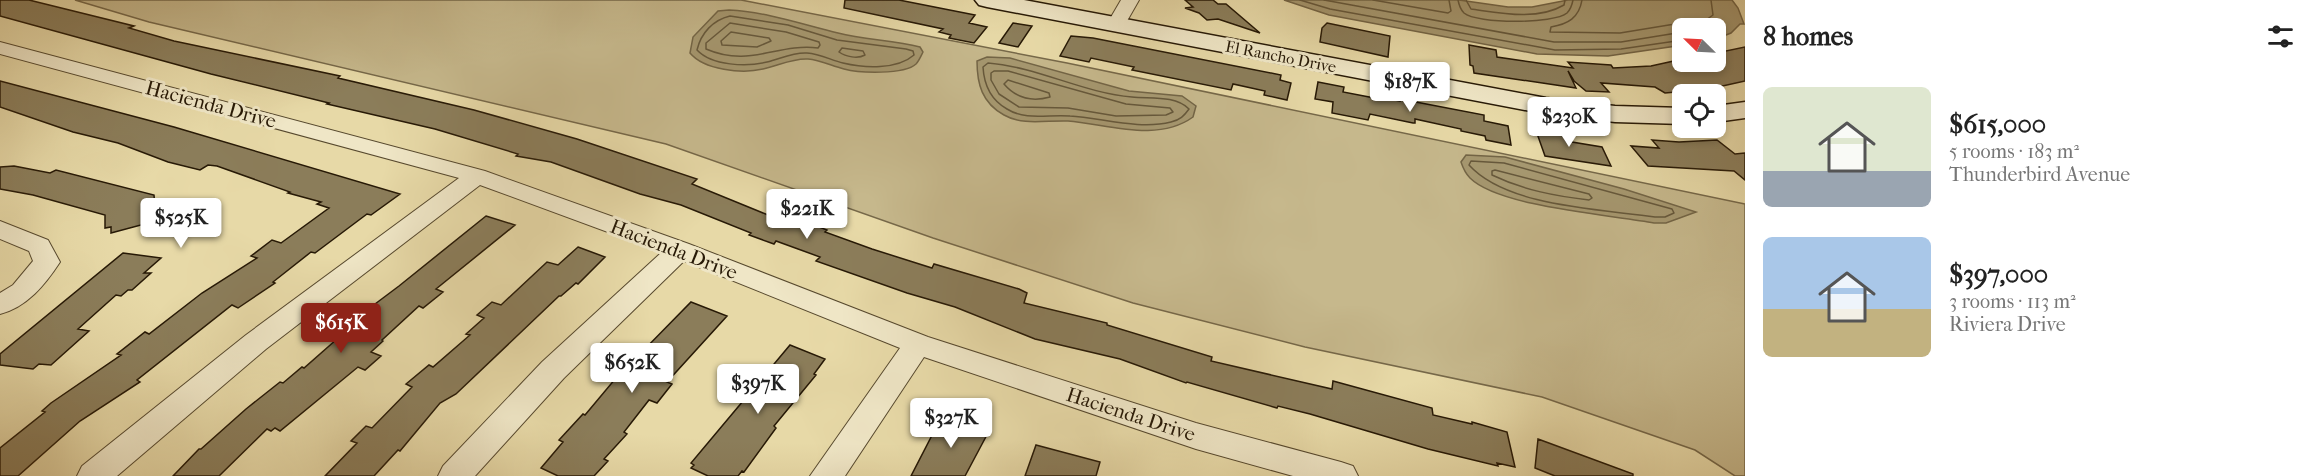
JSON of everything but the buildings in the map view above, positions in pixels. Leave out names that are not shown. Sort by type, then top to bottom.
[{"type":"street","name":"El Rancho Drive","points":[[987,0],[1546,106],[1615,114],[1672,116]]},
{"type":"street","points":[[1116,24],[1131,0]]},
{"type":"street","name":"Hacienda Drive","points":[[0,48],[477,176],[680,250],[918,344],[1196,436],[1341,476]]},
{"type":"street","points":[[1726,113],[1745,110]]},
{"type":"street","points":[[94,476],[255,342],[477,176]]},
{"type":"street","points":[[0,229],[39,246],[47,262],[23,291],[0,305]]},
{"type":"street","points":[[455,476],[553,370],[680,250]]},
{"type":"street","points":[[827,476],[918,344]]},
{"type":"shaded area","points":[[75,0],[741,0],[1067,63],[1745,204],[1745,476],[1735,476],[1695,450],[1542,397],[1305,347],[1133,303],[933,238],[666,144],[149,22]]},
{"type":"water","points":[[1284,0],[1459,0],[1508,7],[1532,7],[1568,0],[1732,0],[1744,24],[1740,24],[1726,35],[1726,18],[1672,18],[1672,47],[1608,56],[1537,54],[1329,15]]},
{"type":"water","points":[[729,10],[770,16],[848,35],[920,47],[923,52],[916,64],[910,68],[870,72],[840,68],[808,59],[769,68],[734,71],[714,67],[696,59],[690,53],[693,37],[718,11]]},
{"type":"water","points":[[987,57],[1010,58],[1129,91],[1182,96],[1196,106],[1193,117],[1179,125],[1164,129],[1132,130],[1068,121],[1019,120],[1004,115],[990,105],[982,92],[977,61]]},
{"type":"water","points":[[1466,155],[1505,157],[1624,189],[1696,212],[1666,223],[1654,223],[1530,203],[1485,188],[1470,178],[1461,162]]}]
